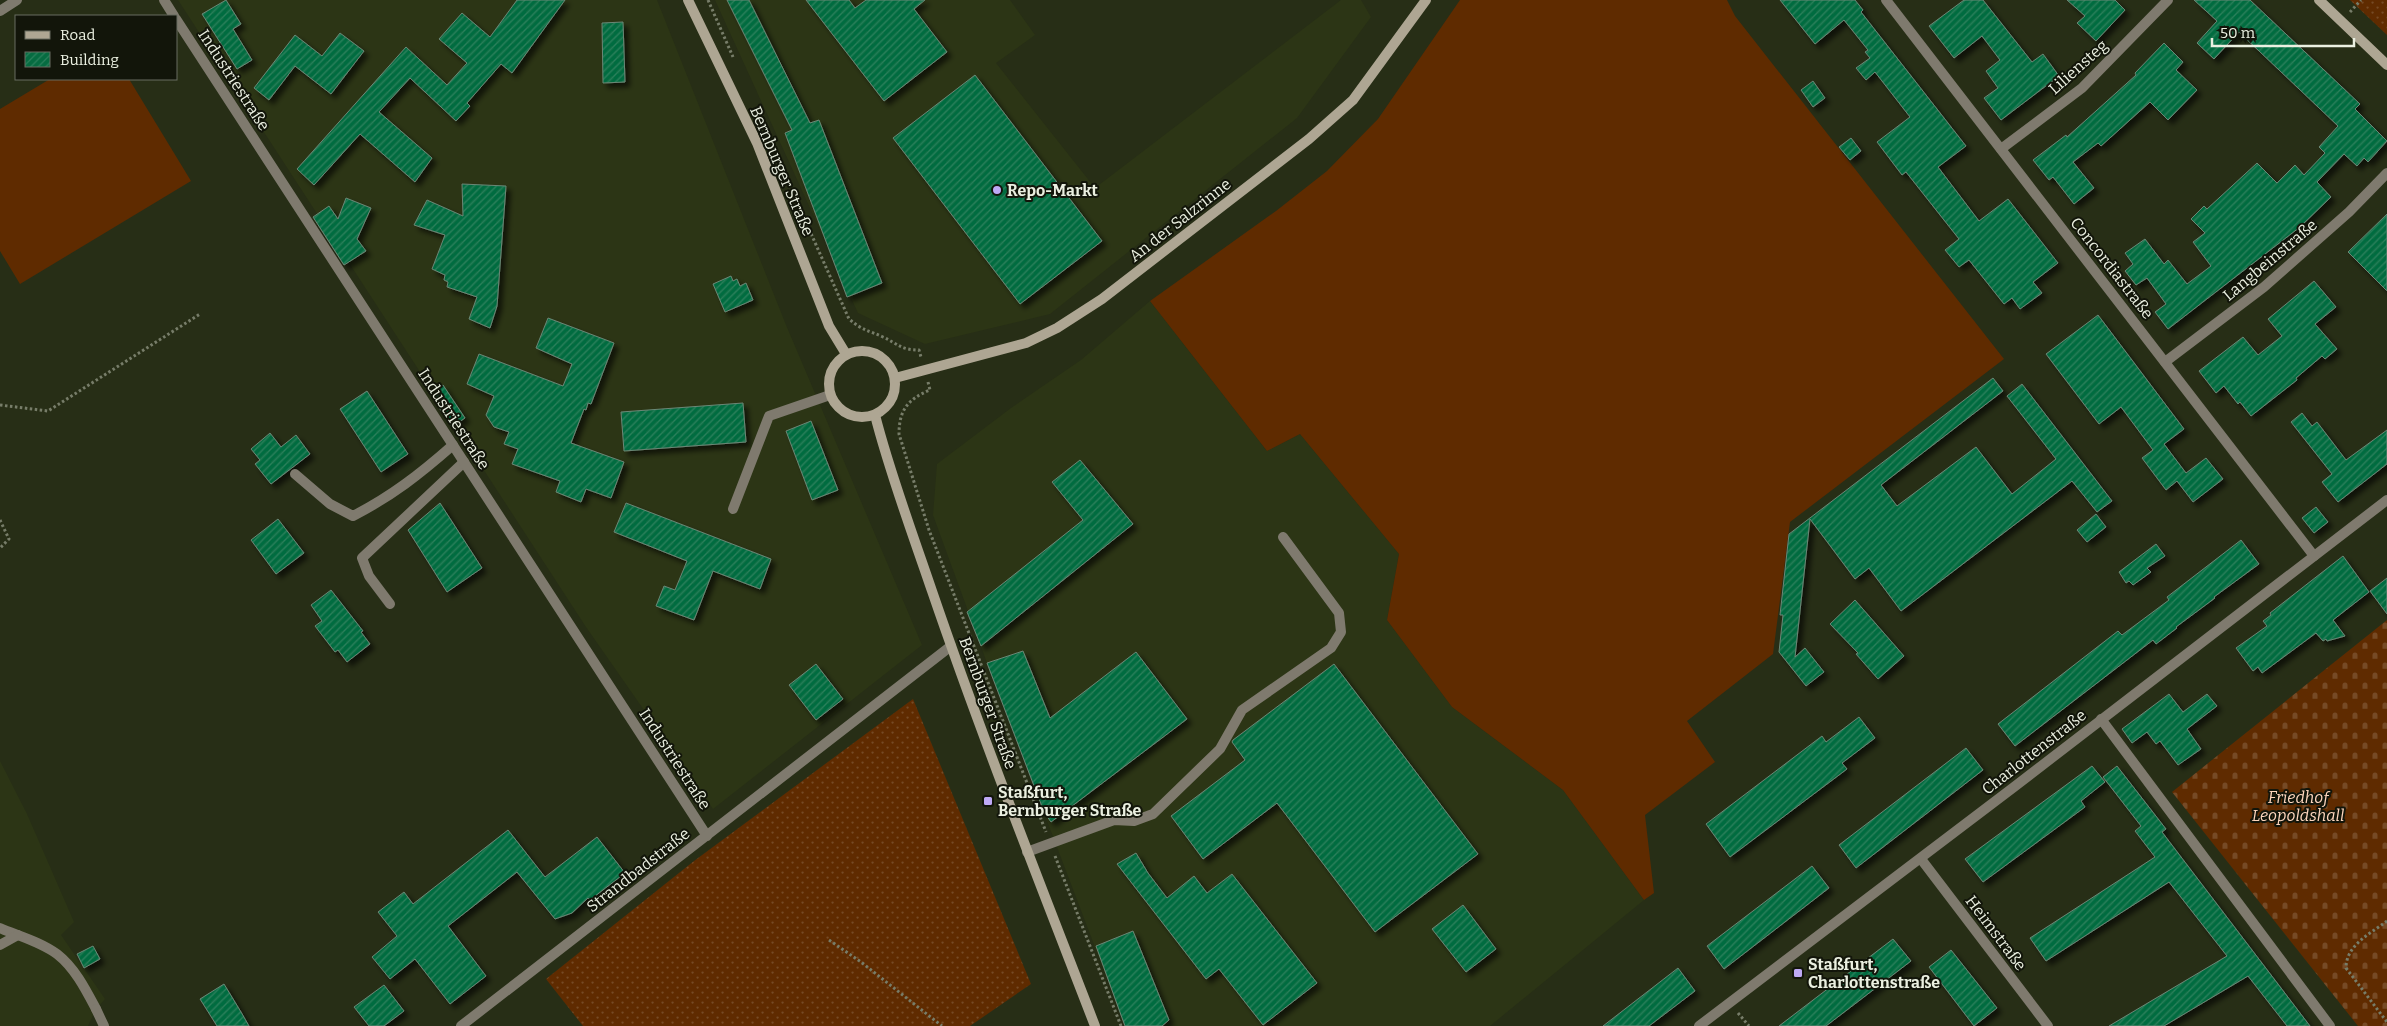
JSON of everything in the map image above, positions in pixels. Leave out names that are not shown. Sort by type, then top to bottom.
[{"type":"main road","name":"Bernburger Straße","points":[[688,0],[757,143],[829,326],[846,354]]},
{"type":"main road","name":"An der Salzrinne","points":[[895,378],[1026,343],[1057,328],[1102,299],[1308,139],[1353,100],[1426,0]]},
{"type":"main road","points":[[2319,0],[2387,65]]},
{"type":"main road","points":[[856,351],[877,354],[892,368],[895,378],[896,387],[889,404],[875,415],[864,417],[844,412],[830,395],[829,376],[838,360],[846,354],[856,351]]},
{"type":"main road","name":"Bernburger Straße","points":[[875,415],[885,453],[951,646],[1027,852],[1095,1026]]},
{"type":"street","points":[[0,11],[17,0]]},
{"type":"street","name":"Industriestraße","points":[[164,0],[173,15]]},
{"type":"street","name":"Concordiastraße","points":[[1886,0],[2314,556]]},
{"type":"street","name":"Liliensteg","points":[[2001,149],[2082,88],[2168,0]]},
{"type":"street","name":"Industriestraße","points":[[178,23],[707,836]]},
{"type":"street","name":"Langbeinstraße","points":[[2165,362],[2264,287],[2349,212],[2387,173]]},
{"type":"street","points":[[733,509],[769,416],[830,395]]},
{"type":"street","points":[[295,474],[330,504],[353,516],[387,498],[424,471],[453,445]]},
{"type":"street","points":[[390,604],[369,576],[362,558],[464,462]]},
{"type":"street","name":"Charlottenstraße","points":[[1699,1026],[1921,859],[2101,718],[2387,500]]},
{"type":"street","points":[[1027,852],[1114,820],[1134,821],[1154,814],[1220,748],[1242,710],[1331,648],[1342,632],[1339,613],[1284,537]]},
{"type":"street","name":"Strandbadstraße","points":[[461,1026],[951,646]]},
{"type":"street","points":[[2101,718],[2330,1026]]},
{"type":"street","name":"Heimstraße","points":[[1921,859],[2048,1026]]},
{"type":"street","points":[[0,928],[56,954],[67,963],[96,1009],[104,1026]]},
{"type":"street","points":[[0,945],[18,935]]},
{"type":"path","points":[[708,0],[736,64]]},
{"type":"path","points":[[801,210],[849,319],[862,330],[884,337],[906,350],[919,350]]},
{"type":"path","points":[[0,405],[48,411],[200,314]]},
{"type":"path","points":[[930,390],[914,397],[905,407],[899,421],[899,434],[929,530],[1120,1026]]},
{"type":"path","points":[[0,520],[9,539],[0,548]]},
{"type":"path","points":[[2387,921],[2352,947],[2346,957],[2346,968],[2387,1022]]},
{"type":"path","points":[[829,940],[861,962],[942,1026]]},
{"type":"shaded area","points":[[178,0],[657,0],[786,325],[922,645],[713,809],[586,627]]},
{"type":"shaded area","points":[[715,0],[1010,0],[1035,35],[996,63],[1095,188],[1341,0],[1361,0],[1371,17],[1297,118],[1050,314],[925,344],[858,313]]},
{"type":"shaded area","points":[[1150,301],[1267,451],[1300,434],[1399,554],[1387,620],[1452,707],[1563,790],[1644,900],[1490,1026],[1125,1026],[987,663],[933,515],[937,464],[1011,408],[1081,360]]},
{"type":"shaded area","points":[[0,761],[27,814],[74,922],[61,935],[105,999],[96,1009],[88,1026],[0,1026]]},
{"type":"green space","points":[[1460,0],[1727,0],[1735,16],[2004,359],[1790,522],[1773,654],[1687,721],[1715,762],[1645,815],[1654,893],[1644,900],[1563,790],[1452,707],[1387,620],[1399,554],[1300,434],[1267,451],[1150,301],[1276,211],[1327,171],[1378,119]]},
{"type":"green space","points":[[2350,0],[2387,0],[2387,35]]},
{"type":"green space","points":[[48,80],[130,80],[191,181],[20,284],[0,251],[0,109]]},
{"type":"green space","name":"Friedhof Leopoldshall","points":[[2387,620],[2387,1026],[2358,1026],[2172,792]]},
{"type":"green space","points":[[913,699],[1031,984],[970,1026],[583,1026],[546,979],[694,861]]},
{"type":"building","points":[[226,0],[241,24],[233,29],[252,60],[237,69],[202,14]]},
{"type":"building","points":[[517,0],[565,0],[512,73],[501,64],[467,103],[470,106],[456,121],[410,78],[379,112],[432,158],[415,182],[360,134],[314,185],[297,169],[406,47],[447,85],[467,63],[439,39],[462,13],[490,37]]},
{"type":"building","points":[[727,0],[749,0],[810,123],[819,120],[882,283],[847,297],[785,133],[792,130]]},
{"type":"building","points":[[806,0],[849,0],[855,8],[866,0],[925,0],[914,9],[947,52],[884,101]]},
{"type":"building","points":[[1780,0],[1855,0],[1863,10],[1861,12],[1966,146],[1938,167],[1979,221],[2008,199],[2058,263],[2033,282],[2042,293],[2020,309],[2012,298],[2004,304],[1969,260],[1959,267],[1945,250],[1959,239],[1906,172],[1902,175],[1877,142],[1910,117],[1875,72],[1866,80],[1856,68],[1870,58],[1865,52],[1868,50],[1844,20],[1815,44]]},
{"type":"building","points":[[1964,0],[1983,0],[2032,62],[2043,54],[2059,76],[2001,120],[1984,98],[1998,88],[1986,71],[2000,60],[1982,36],[1954,58],[1929,26]]},
{"type":"building","points":[[2067,0],[2115,0],[2125,10],[2096,41],[2077,23],[2085,16]]},
{"type":"building","points":[[2194,0],[2250,0],[2360,104],[2355,109],[2387,141],[2368,162],[2364,158],[2357,166],[2344,154],[2317,182],[2331,197],[2300,227],[2168,329],[2155,312],[2166,304],[2147,278],[2136,285],[2125,271],[2133,264],[2125,253],[2145,239],[2164,264],[2168,260],[2187,284],[2211,266],[2193,242],[2205,233],[2191,219],[2204,206],[2207,209],[2257,163],[2277,183],[2295,165],[2304,175],[2325,153],[2319,147],[2338,126],[2239,32],[2214,59],[2197,43],[2217,21]]},
{"type":"building","points":[[623,22],[625,82],[603,83],[602,23]]},
{"type":"building","points":[[340,33],[364,51],[331,94],[295,66],[269,100],[254,88],[295,35],[322,56]]},
{"type":"building","points":[[2164,43],[2183,62],[2176,70],[2197,90],[2168,120],[2150,102],[2101,146],[2098,143],[2073,162],[2094,188],[2074,204],[2053,177],[2049,180],[2033,160],[2066,135],[2067,137],[2136,75],[2135,73]]},
{"type":"building","name":"Repo-Markt","points":[[975,75],[1102,241],[1020,304],[893,138]]},
{"type":"building","points":[[1813,81],[1825,98],[1813,107],[1801,90]]},
{"type":"building","points":[[1851,138],[1861,151],[1850,160],[1839,147]]},
{"type":"building","points":[[462,184],[506,186],[497,306],[490,328],[469,319],[477,297],[447,287],[448,282],[444,280],[445,275],[432,269],[445,235],[414,225],[427,200],[463,216]]},
{"type":"building","points":[[346,198],[371,208],[357,239],[366,251],[344,265],[313,217],[329,206],[338,219]]},
{"type":"building","points":[[2387,214],[2387,291],[2348,252]]},
{"type":"building","points":[[731,276],[733,281],[737,279],[740,286],[746,283],[753,300],[725,312],[713,284]]},
{"type":"building","points":[[2314,281],[2336,307],[2315,324],[2337,349],[2325,359],[2322,356],[2296,378],[2297,380],[2251,416],[2240,402],[2238,404],[2224,386],[2216,393],[2199,371],[2243,337],[2258,355],[2282,336],[2268,319]]},
{"type":"building","points":[[2098,315],[2184,429],[2164,444],[2186,473],[2206,458],[2223,479],[2193,502],[2177,481],[2166,490],[2142,458],[2153,450],[2121,407],[2099,424],[2046,354]]},
{"type":"building","points":[[548,318],[614,343],[591,404],[588,403],[586,410],[584,409],[571,443],[624,462],[611,498],[586,489],[581,502],[556,492],[560,481],[512,464],[518,449],[504,444],[509,432],[494,427],[486,415],[494,396],[467,384],[479,354],[563,386],[572,364],[536,348]]},
{"type":"building","points":[[1993,378],[2003,391],[1881,485],[1897,506],[1976,447],[2012,494],[2056,459],[2007,396],[2022,384],[2112,501],[2097,512],[2072,481],[1901,611],[1869,568],[1855,579],[1810,519],[1795,657],[1805,648],[1824,672],[1806,686],[1779,652],[1783,615],[1780,615],[1789,534]]},
{"type":"building","points":[[443,385],[465,418],[452,427],[430,394]]},
{"type":"building","points":[[367,391],[408,454],[381,472],[340,409]]},
{"type":"building","points":[[743,403],[746,442],[624,451],[621,412]]},
{"type":"building","points":[[2302,413],[2312,426],[2317,422],[2346,460],[2387,430],[2387,464],[2338,502],[2322,482],[2332,474],[2291,422]]},
{"type":"building","points":[[811,421],[838,490],[812,500],[786,431]]},
{"type":"building","points":[[270,433],[281,447],[296,435],[310,454],[271,484],[255,464],[260,460],[251,449]]},
{"type":"building","points":[[1080,460],[1133,524],[981,646],[967,612],[1083,520],[1052,482]]},
{"type":"building","points":[[440,503],[482,568],[447,592],[408,530]]},
{"type":"building","points":[[626,503],[771,559],[760,589],[713,571],[694,620],[656,606],[664,586],[675,590],[687,561],[614,532]]},
{"type":"building","points":[[2316,507],[2328,522],[2314,533],[2302,518]]},
{"type":"building","points":[[2096,514],[2106,527],[2087,542],[2077,530]]},
{"type":"building","points":[[278,519],[304,553],[276,574],[251,540]]},
{"type":"building","points":[[2241,540],[2259,564],[2214,597],[2156,644],[2153,640],[2015,746],[1998,724],[2118,631],[2122,635],[2169,600],[2167,597]]},
{"type":"building","points":[[2156,544],[2165,556],[2147,568],[2151,572],[2133,585],[2129,581],[2126,583],[2119,572]]},
{"type":"building","points":[[2343,556],[2369,592],[2333,620],[2345,636],[2323,641],[2316,633],[2262,673],[2258,667],[2253,671],[2236,648],[2267,626],[2263,621],[2271,615],[2270,613]]},
{"type":"building","points":[[2387,578],[2387,614],[2370,591]]},
{"type":"building","points":[[331,590],[363,631],[361,632],[370,644],[347,662],[338,650],[335,652],[315,626],[322,621],[311,605]]},
{"type":"building","points":[[1855,600],[1904,656],[1878,679],[1856,654],[1858,653],[1830,624]]},
{"type":"building","points":[[1023,651],[1050,718],[1136,652],[1187,719],[1051,822],[1044,812],[987,663]]},
{"type":"building","points":[[816,664],[843,699],[816,720],[789,685]]},
{"type":"building","points":[[1334,664],[1478,854],[1375,932],[1277,803],[1203,859],[1171,816],[1245,760],[1232,742],[1233,740]]},
{"type":"building","points":[[2169,694],[2183,712],[2207,694],[2217,706],[2187,729],[2201,749],[2178,765],[2160,741],[2156,744],[2147,732],[2132,743],[2122,729]]},
{"type":"building","points":[[1859,717],[1875,738],[1842,763],[1847,769],[1730,857],[1706,824],[1822,736],[1826,742]]},
{"type":"building","points":[[1966,748],[1983,770],[1856,868],[1839,845]]},
{"type":"building","points":[[2092,766],[2105,782],[2081,801],[2085,807],[1983,882],[1965,859]]},
{"type":"building","points":[[2117,766],[2166,829],[2162,832],[2310,1026],[2287,1026],[2248,976],[2164,1026],[2109,1026],[2227,956],[2169,882],[2046,961],[2030,938],[2155,857],[2135,831],[2141,826],[2103,777]]},
{"type":"building","points":[[508,830],[545,877],[597,837],[625,873],[590,900],[588,898],[572,913],[555,919],[517,872],[448,926],[486,976],[450,1004],[415,959],[390,979],[372,957],[397,936],[378,912],[404,892],[413,904]]},
{"type":"building","points":[[1136,853],[1167,898],[1194,876],[1207,893],[1232,874],[1317,983],[1263,1025],[1219,969],[1206,979],[1117,864]]},
{"type":"building","points":[[1812,866],[1829,888],[1724,969],[1707,946]]},
{"type":"building","points":[[1463,905],[1496,949],[1466,972],[1432,929]]},
{"type":"building","points":[[1133,931],[1169,1020],[1162,1026],[1125,1026],[1096,946]]},
{"type":"building","points":[[1893,939],[1911,961],[1826,1026],[1779,1026]]},
{"type":"building","points":[[93,946],[100,959],[84,968],[77,954]]},
{"type":"building","points":[[1951,950],[1997,1008],[1974,1026],[1929,967]]},
{"type":"building","points":[[1678,968],[1695,991],[1649,1026],[1603,1026]]},
{"type":"building","points":[[224,984],[249,1026],[217,1026],[200,999]]},
{"type":"building","points":[[384,985],[404,1011],[384,1026],[369,1026],[354,1007]]},
{"type":"place","name":"Repo-Markt","points":[[997,190]]},
{"type":"place","name":"Staßfurt, Bernburger Straße","points":[[988,801]]},
{"type":"place","name":"Staßfurt, Charlottenstraße","points":[[1798,973]]}]
